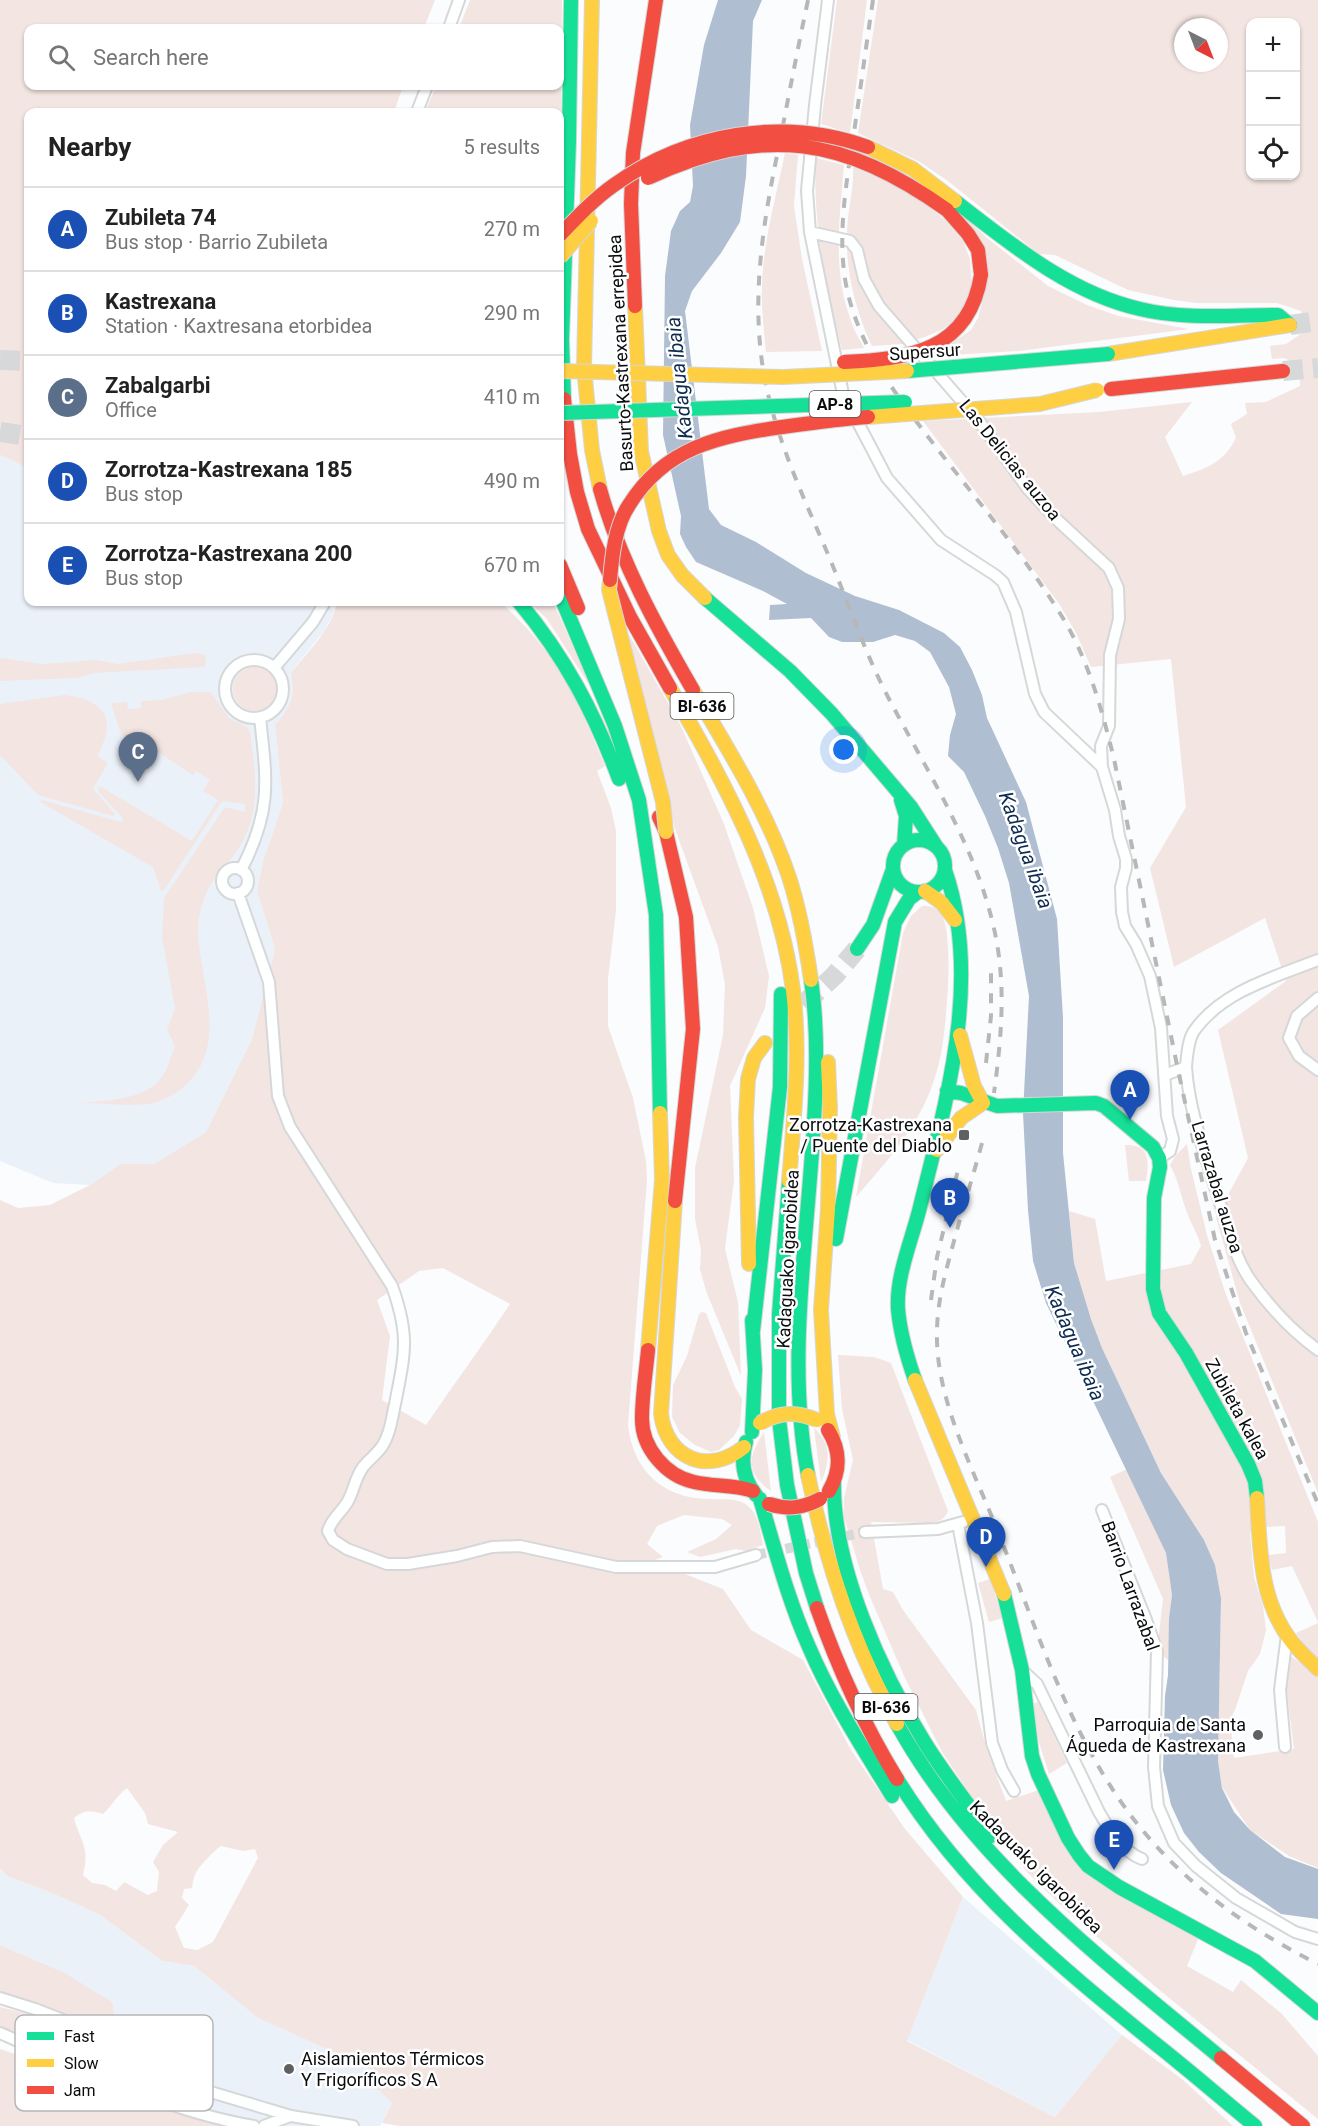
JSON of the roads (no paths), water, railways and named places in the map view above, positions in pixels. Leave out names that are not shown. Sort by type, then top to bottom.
[{"type":"main road","name":"Kadaguako igarobidea","points":[[564,237],[571,89],[571,0]]},
{"type":"main road","name":"Kadaguako igarobidea","points":[[592,0],[583,387],[588,434],[599,489],[631,578],[654,624],[752,794],[786,869],[804,938],[812,986],[816,1032],[815,1105],[800,1326],[800,1413],[806,1464],[819,1530],[837,1595],[867,1669],[886,1705],[952,1809],[1017,1879],[1070,1931],[1303,2126]]},
{"type":"main road","name":"Basurto-Kastrexana errepidea","points":[[656,0],[633,153],[630,204],[641,451],[659,531],[668,555],[682,575],[790,671],[832,714],[896,789],[925,826],[936,846]]},
{"type":"main road","points":[[564,231],[584,210],[623,178],[664,154],[707,138],[758,131],[796,132],[825,136],[865,146],[931,181],[951,205],[978,250],[981,275],[978,294],[968,316],[953,333],[934,345],[904,354],[859,362],[750,365],[700,375]]},
{"type":"main road","points":[[564,252],[597,215],[638,183],[697,156],[759,145],[801,146],[843,154],[881,169],[951,205]]},
{"type":"main road","name":"Supersur","points":[[564,371],[783,377],[894,372],[1108,354],[1290,325],[1278,315],[1171,314],[1135,307],[1100,296],[1067,281],[951,205]]},
{"type":"main road","name":"AP-8","points":[[564,412],[919,401],[1104,390],[1283,371]]},
{"type":"main road","points":[[833,1437],[817,1420],[806,1414],[782,1413],[771,1416],[756,1427],[744,1447],[726,1460],[705,1462],[690,1459],[677,1450],[666,1436],[661,1414],[676,1182],[693,1029],[686,918],[666,832],[663,802],[609,590],[612,553],[628,506],[653,476],[677,456],[694,447],[737,433],[831,420],[1040,404],[1104,390]]},
{"type":"main road","name":"Kadaguako igarobidea","points":[[564,404],[578,495],[595,547],[644,645],[709,756],[726,790],[763,874],[786,952],[794,990],[797,1033],[792,1144],[781,1277],[778,1411],[783,1464],[810,1585],[851,1694],[902,1789],[970,1877],[1020,1930],[1063,1968],[1255,2126]]},
{"type":"main road","points":[[564,574],[617,699],[650,798],[666,832]]},
{"type":"main road","points":[[564,605],[615,726],[639,800],[656,915],[662,1180],[642,1421],[648,1445],[658,1462],[675,1475],[694,1482],[741,1485],[779,1508],[801,1508],[820,1499],[834,1483]]},
{"type":"main road","points":[[523,606],[543,628],[563,657],[587,701],[603,733],[627,804],[644,833]]},
{"type":"main road","name":"Basurto-Kastrexana errepidea","points":[[896,789],[906,816],[904,845]]},
{"type":"main road","points":[[857,949],[873,925],[898,851],[912,841],[920,840],[936,846],[942,853],[954,896],[961,990],[959,1032],[932,1157],[904,1262],[898,1308],[900,1327],[918,1391],[1007,1601],[1022,1670],[1032,1756],[1048,1798],[1079,1855],[1098,1874],[1255,1962],[1318,2013]]},
{"type":"main road","points":[[893,868],[895,876],[904,887],[921,891],[938,899],[949,909],[956,923]]},
{"type":"main road","points":[[786,869],[804,897],[822,978],[830,1107],[828,1208],[821,1310],[827,1414],[838,1448],[839,1460],[834,1483],[834,1509],[840,1542],[864,1617],[916,1729],[1003,1852],[1017,1879]]},
{"type":"main road","points":[[825,1361],[831,1342],[834,1255],[895,922],[909,899],[938,884],[945,870]]},
{"type":"main road","points":[[753,1331],[771,1172],[782,1045],[782,1003],[775,911]]},
{"type":"main road","points":[[959,1032],[974,1086],[990,1104]]},
{"type":"main road","points":[[756,1427],[755,1370],[750,1309],[746,1117],[748,1079],[754,1058],[765,1043]]},
{"type":"main road","points":[[947,1091],[962,1091],[990,1104]]},
{"type":"main road","points":[[932,1157],[961,1118],[990,1104],[1096,1103],[1104,1106],[1153,1147],[1160,1158]]},
{"type":"main road","name":"Zubileta kalea","points":[[1160,1158],[1154,1198],[1153,1289],[1159,1313],[1186,1353],[1237,1448],[1248,1464],[1255,1480],[1261,1571],[1274,1611],[1287,1635],[1318,1669]]},
{"type":"main road","points":[[744,1447],[742,1466],[744,1475],[761,1498],[810,1650],[850,1726],[889,1792],[939,1856],[970,1877]]},
{"type":"street","points":[[450,24],[459,0]]},
{"type":"street","name":"Las Delicias auzoa","points":[[828,0],[807,191],[810,232],[843,394],[887,478],[941,540],[995,574],[1003,582],[1016,612],[1035,694],[1044,712],[1102,767]]},
{"type":"street","points":[[419,108],[425,90]]},
{"type":"street","name":"Las Delicias auzoa","points":[[810,232],[850,242],[856,250],[864,279],[879,306],[979,421],[1028,489],[1054,517],[1109,568],[1118,588],[1119,619],[1110,655],[1109,726],[1101,746],[1102,767],[1126,859],[1121,888],[1125,926],[1150,976],[1161,1028],[1167,1116],[1173,1139],[1170,1151],[1160,1158]]},
{"type":"street","points":[[274,668],[313,622],[323,606]]},
{"type":"street","points":[[256,660],[274,668],[282,684],[283,693],[276,709],[260,718],[241,716],[233,710],[225,692],[226,682],[232,670],[246,662],[256,660]]},
{"type":"street","points":[[242,870],[254,847],[266,798],[266,772],[260,718]]},
{"type":"street","points":[[230,869],[242,870],[247,876],[247,885],[242,892],[231,893],[225,889],[222,878],[230,869]]},
{"type":"street","points":[[238,893],[269,982],[278,1096],[290,1127],[392,1286],[402,1315],[405,1341],[403,1365],[391,1426],[384,1444],[363,1467],[348,1501],[330,1524],[328,1532],[333,1540],[347,1549],[387,1564],[408,1564],[457,1556],[492,1547],[520,1546],[616,1567],[715,1567],[756,1555]]},
{"type":"street","name":"Larrazabal auzoa","points":[[1318,960],[1276,975],[1234,995],[1216,1007],[1194,1032],[1188,1048],[1186,1067],[1187,1086],[1203,1148],[1237,1255],[1250,1280],[1268,1302],[1306,1341],[1318,1350]]},
{"type":"street","points":[[1318,998],[1297,1016],[1289,1038],[1299,1056],[1318,1070]]},
{"type":"street","points":[[1165,1075],[1186,1067]]},
{"type":"street","name":"Barrio Larrazabal","points":[[1102,1510],[1157,1651],[1154,1767],[1158,1806],[1174,1843],[1196,1866],[1236,1898],[1294,1932],[1318,1939]]},
{"type":"street","points":[[958,1524],[977,1623],[992,1743],[1002,1770],[1014,1791]]},
{"type":"street","points":[[865,1532],[938,1529],[958,1524],[975,1525]]},
{"type":"street","points":[[1285,1747],[1280,1690],[1287,1635]]},
{"type":"street","points":[[1022,1670],[1037,1684],[1109,1829],[1134,1856],[1143,1859]]},
{"type":"street","points":[[0,1998],[50,2015]]},
{"type":"street","points":[[0,2033],[15,2040]]},
{"type":"street","points":[[213,2092],[291,2116],[353,2126]]},
{"type":"street","points":[[190,2111],[219,2120],[254,2126]]},
{"type":"street","points":[[264,2126],[291,2116]]},
{"type":"water","name":"Kadagua ibaia","points":[[718,0],[762,0],[753,21],[746,176],[740,222],[721,253],[692,291],[685,311],[709,509],[721,525],[756,542],[806,573],[855,596],[899,610],[944,633],[960,647],[972,670],[982,695],[987,718],[1026,802],[1057,919],[1063,1018],[1063,1153],[1074,1263],[1102,1348],[1161,1473],[1204,1540],[1215,1565],[1221,1598],[1218,1761],[1222,1788],[1234,1812],[1250,1830],[1285,1857],[1318,1869],[1318,1919],[1281,1914],[1221,1873],[1199,1852],[1184,1833],[1171,1805],[1163,1770],[1165,1696],[1172,1595],[1166,1553],[1046,1303],[1033,1261],[1023,1113],[1029,996],[1009,883],[998,848],[964,772],[948,756],[950,735],[956,714],[949,687],[930,652],[915,641],[895,635],[873,642],[842,642],[829,637],[811,618],[769,620],[770,605],[787,604],[696,562],[680,534],[681,516],[663,435],[665,276],[671,231],[680,211],[690,202],[693,186],[690,125],[704,45]]},
{"type":"tunnel","points":[[1290,325],[1318,321]]},
{"type":"tunnel","points":[[0,360],[24,361]]},
{"type":"tunnel","points":[[1283,371],[1318,368]]},
{"type":"tunnel","points":[[0,432],[24,435]]},
{"type":"tunnel","points":[[803,1005],[835,975],[857,949]]},
{"type":"tunnel","points":[[756,1555],[865,1532]]},
{"type":"railway","points":[[808,0],[764,226],[758,312],[763,369],[782,442],[865,646],[888,697],[951,814],[978,875],[988,906],[999,957],[1002,996],[994,1093]]},
{"type":"railway","points":[[873,0],[844,209],[843,261],[851,303],[859,327],[881,371],[924,431],[1033,572],[1071,632],[1086,667],[1099,703],[1114,759],[1215,1240],[1246,1333],[1318,1504]]},
{"type":"railway","points":[[986,1063],[991,1016],[991,964]]},
{"type":"railway","points":[[982,1143],[942,1290],[937,1327],[939,1364],[959,1438],[1051,1667],[1065,1701],[1098,1765],[1117,1796],[1158,1848],[1181,1872],[1232,1913],[1318,1964]]},
{"type":"railway","points":[[931,1300],[937,1257],[959,1166]]},
{"type":"place","name":"Zabalgarbi","points":[[138,782]]},
{"type":"place","name":"Zubileta 74","points":[[1130,1120]]},
{"type":"place","name":"Zorrotza-Kastrexana / Puente del Diablo","points":[[964,1135]]},
{"type":"place","name":"Kastrexana","points":[[950,1228]]},
{"type":"place","name":"Zorrotza-Kastrexana 185","points":[[986,1567]]},
{"type":"place","name":"Parroquia de Santa Águeda de Kastrexana","points":[[1258,1735]]},
{"type":"place","name":"Zorrotza-Kastrexana 200","points":[[1114,1870]]},
{"type":"place","name":"Aislamientos Térmicos Y Frigoríficos S A","points":[[289,2069]]}]
